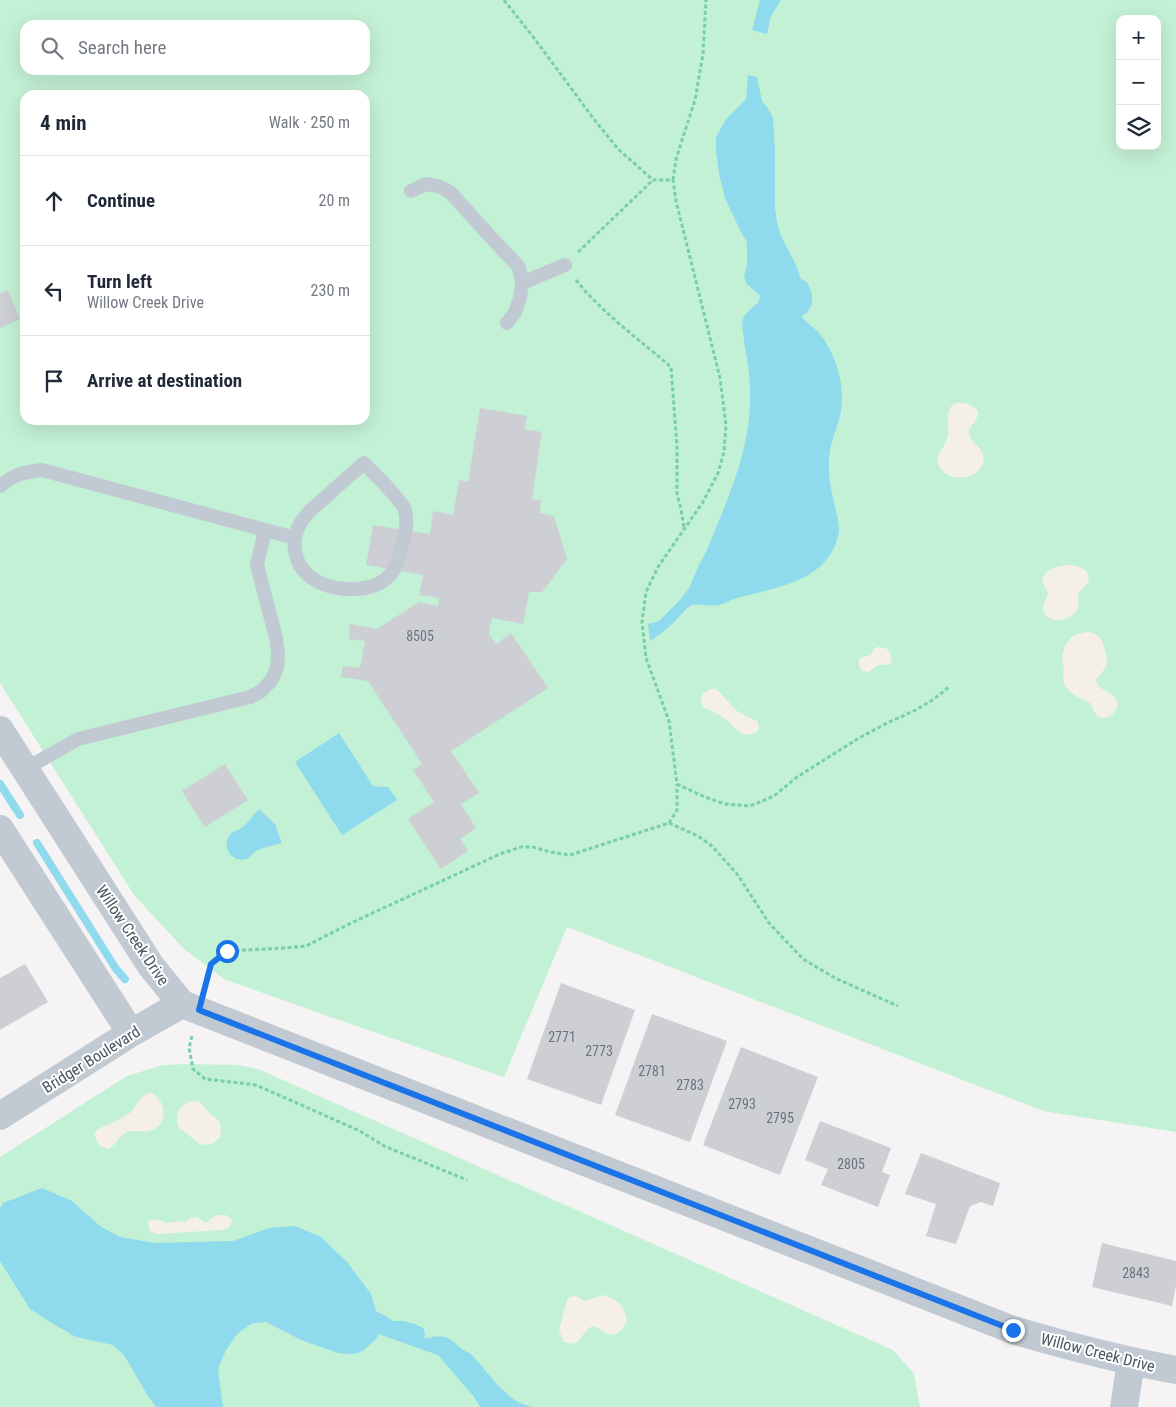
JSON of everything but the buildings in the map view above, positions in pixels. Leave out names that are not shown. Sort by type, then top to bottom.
[{"type":"street","name":"Willow Creek Drive","points":[[0,730],[151,966],[191,1007],[1013,1330],[1131,1362],[1176,1370]]},
{"type":"street","points":[[0,828],[131,1033]]},
{"type":"street","name":"Bridger Boulevard","points":[[0,1116],[131,1033],[191,1007]]},
{"type":"street","points":[[1124,1407],[1131,1362]]},
{"type":"lane","points":[[411,191],[426,184],[438,186],[450,192],[519,267],[522,283],[520,298],[516,312],[507,323]]},
{"type":"lane","points":[[522,283],[565,265]]},
{"type":"lane","points":[[364,463],[405,509],[404,538],[396,565],[389,576],[375,586],[360,590],[336,587],[320,582],[308,575],[300,564],[295,551],[295,538],[306,514],[364,463]]},
{"type":"lane","points":[[0,486],[10,478],[24,472],[42,470],[295,538]]},
{"type":"lane","points":[[25,769],[78,739],[250,697],[261,691],[271,681],[277,668],[278,654],[276,638],[257,565],[265,530]]},
{"type":"path","points":[[504,0],[618,149],[653,180],[673,180]]},
{"type":"path","points":[[467,1180],[384,1146],[360,1131],[256,1085],[205,1079],[193,1069],[190,1048],[191,1007],[211,964],[227,951],[306,946],[500,854],[521,847],[532,847],[570,855],[669,823],[677,810],[677,784],[669,721],[646,658],[642,622],[646,592],[658,567],[703,502],[718,473],[724,452],[726,425],[720,378],[676,201],[673,180],[676,159],[695,100],[703,54],[706,0]]},
{"type":"path","points":[[653,180],[565,265],[584,290],[671,367],[677,447],[677,494],[684,528]]},
{"type":"path","points":[[677,784],[704,797],[726,804],[750,806],[774,796],[797,777],[887,722],[916,710],[949,687]]},
{"type":"path","points":[[669,823],[698,836],[712,846],[736,874],[769,923],[803,959],[837,978],[898,1006]]},
{"type":"green space","points":[[0,0],[1176,0],[1176,1132],[1043,1111],[567,927],[504,1077],[224,979],[184,949],[134,895],[0,683]]},
{"type":"green space","points":[[163,1065],[238,1065],[258,1069],[893,1350],[914,1374],[920,1407],[0,1407],[0,1157],[127,1076]]},
{"type":"sand","points":[[955,403],[968,404],[978,411],[977,419],[969,429],[969,435],[983,454],[983,462],[980,468],[975,473],[960,478],[946,474],[940,468],[937,460],[947,438],[949,410]]},
{"type":"sand","points":[[1069,565],[1078,566],[1085,570],[1089,576],[1088,580],[1078,594],[1078,608],[1074,614],[1064,620],[1053,620],[1045,614],[1043,608],[1048,593],[1042,581],[1049,570]]},
{"type":"sand","points":[[1088,632],[1100,638],[1106,655],[1106,666],[1096,680],[1097,684],[1113,696],[1118,704],[1113,714],[1106,718],[1099,717],[1090,703],[1074,695],[1065,686],[1063,681],[1062,657],[1065,645],[1077,634]]},
{"type":"sand","points":[[878,647],[886,648],[892,659],[890,664],[878,665],[868,672],[862,671],[859,666],[860,658],[871,655],[874,649]]},
{"type":"sand","points":[[710,689],[716,689],[737,711],[758,722],[759,728],[756,733],[747,735],[739,732],[727,720],[713,711],[704,708],[701,698]]},
{"type":"sand","points":[[151,1093],[156,1096],[162,1106],[163,1117],[157,1127],[149,1131],[125,1133],[108,1149],[100,1145],[94,1133],[98,1129],[131,1112],[144,1095]]},
{"type":"sand","points":[[192,1101],[200,1102],[220,1123],[220,1137],[212,1144],[200,1144],[179,1128],[177,1120],[178,1111],[183,1105]]},
{"type":"sand","points":[[219,1215],[226,1215],[232,1220],[230,1226],[223,1230],[157,1234],[150,1231],[148,1222],[150,1220],[160,1220],[166,1223],[182,1221],[185,1223],[190,1218],[197,1217],[206,1223]]},
{"type":"sand","points":[[602,1295],[616,1300],[622,1306],[627,1320],[623,1328],[616,1334],[610,1335],[594,1326],[589,1328],[575,1343],[564,1342],[559,1330],[569,1297],[576,1296],[585,1301]]},
{"type":"water","points":[[760,0],[781,0],[771,16],[767,34],[752,30]]},
{"type":"water","points":[[748,75],[757,77],[762,101],[773,118],[777,223],[801,279],[807,282],[812,295],[810,308],[807,313],[801,316],[818,332],[831,351],[838,370],[842,390],[841,410],[830,450],[829,463],[830,483],[839,532],[832,552],[810,574],[780,587],[733,599],[721,605],[692,605],[669,627],[650,641],[648,624],[659,621],[680,600],[689,588],[706,552],[737,474],[747,433],[750,412],[750,385],[742,322],[747,312],[758,303],[760,296],[746,283],[744,277],[747,265],[747,242],[725,198],[719,174],[716,137],[726,119],[746,99]]},
{"type":"water","points":[[339,733],[373,786],[388,787],[397,800],[342,835],[295,762]]},
{"type":"water","points":[[259,809],[275,824],[282,843],[260,849],[249,858],[237,859],[228,851],[227,843],[229,836],[232,832],[244,826]]},
{"type":"water","points":[[42,1188],[72,1201],[100,1226],[120,1237],[155,1243],[233,1241],[269,1228],[295,1226],[321,1237],[347,1262],[371,1294],[376,1311],[394,1321],[403,1321],[423,1328],[424,1338],[440,1336],[449,1338],[463,1350],[470,1353],[507,1394],[525,1405],[535,1407],[480,1407],[475,1398],[438,1355],[378,1334],[377,1338],[358,1353],[338,1353],[301,1340],[266,1322],[253,1323],[238,1333],[226,1350],[218,1369],[223,1407],[156,1407],[124,1355],[113,1345],[76,1337],[30,1309],[0,1261],[0,1208],[3,1203]]},
{"type":"waterway","points":[[0,784],[20,815]]},
{"type":"waterway","points":[[37,843],[116,969],[125,979]]},
{"type":"route","points":[[227,951],[211,964],[199,1010],[1013,1330]]}]
